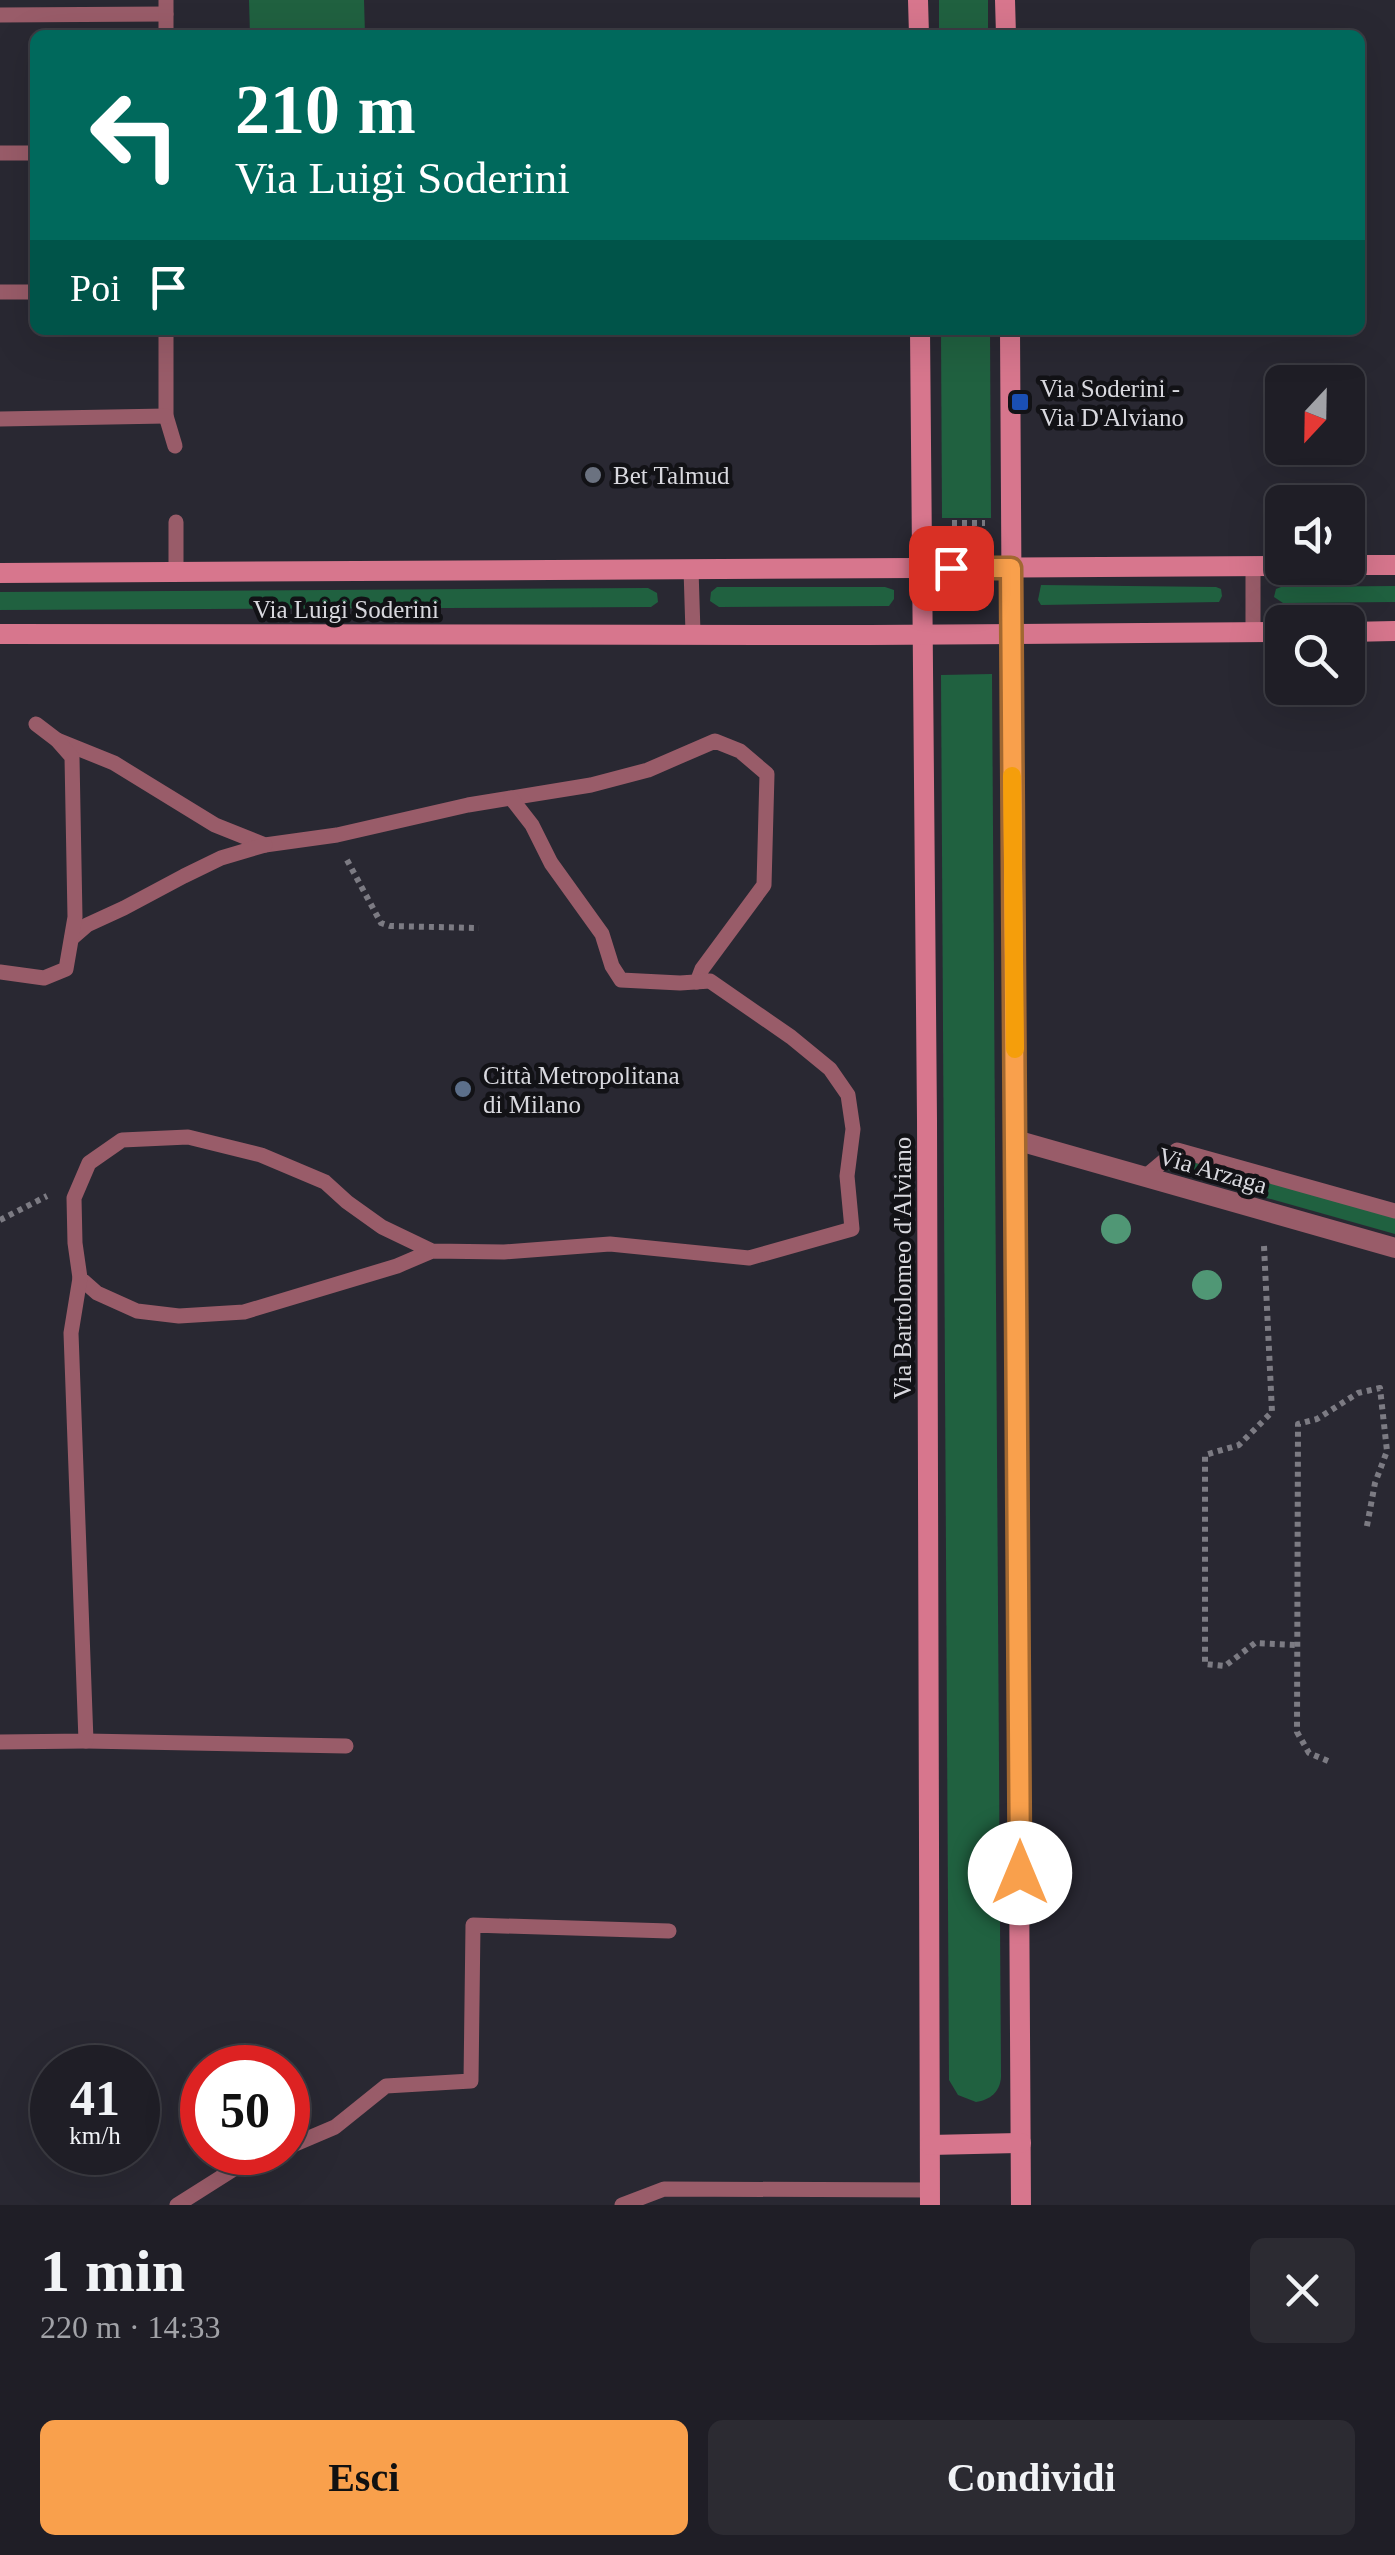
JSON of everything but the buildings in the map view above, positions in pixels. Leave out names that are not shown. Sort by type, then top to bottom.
[{"type":"main road","points":[[918,0],[918,30]]},
{"type":"main road","points":[[1005,0],[1006,30]]},
{"type":"main road","name":"Via Bartolomeo d'Alviano","points":[[920,335],[930,2198]]},
{"type":"main road","points":[[1010,335],[1022,2205]]},
{"type":"main road","points":[[1365,566],[1395,565]]},
{"type":"main road","name":"Via Luigi Soderini","points":[[0,572],[1265,566]]},
{"type":"main road","name":"Via Luigi Soderini","points":[[0,634],[1265,632]]},
{"type":"main road","points":[[1365,632],[1395,632]]},
{"type":"main road","points":[[930,2145],[1021,2143]]},
{"type":"street","name":"Via Arzaga","points":[[1016,1140],[1395,1248]]},
{"type":"lane","points":[[0,16],[166,7]]},
{"type":"lane","points":[[0,153],[30,153]]},
{"type":"lane","points":[[0,292],[30,292]]},
{"type":"lane","points":[[166,335],[166,416],[175,446]]},
{"type":"lane","points":[[0,419],[166,416]]},
{"type":"lane","points":[[176,522],[176,571]]},
{"type":"lane","points":[[1253,566],[1254,632]]},
{"type":"lane","points":[[691,569],[693,633]]},
{"type":"lane","points":[[0,972],[44,978],[66,969],[72,938],[72,758],[36,724]]},
{"type":"lane","points":[[56,740],[114,763],[215,826],[264,846]]},
{"type":"lane","points":[[72,938],[88,925],[221,858],[449,809],[591,785],[648,770],[715,741],[740,751],[768,774],[764,885],[696,982]]},
{"type":"lane","points":[[80,1278],[97,1293],[136,1311],[179,1316],[244,1312],[398,1266],[432,1251],[504,1252],[610,1244],[749,1258],[860,1231],[847,1176],[853,1129],[848,1095],[830,1068],[710,981],[621,980],[602,934],[550,863],[532,825],[511,798]]},
{"type":"lane","points":[[86,1741],[72,1332],[80,1278],[74,1198],[88,1163],[122,1140],[188,1136],[261,1155],[325,1182],[382,1227],[432,1251]]},
{"type":"lane","points":[[1146,1176],[1177,1150],[1395,1211]]},
{"type":"lane","points":[[0,1742],[346,1746]]},
{"type":"lane","points":[[310,2138],[335,2128],[386,2086],[471,2081],[474,1926],[670,1931]]},
{"type":"lane","points":[[177,2205],[224,2175]]},
{"type":"lane","points":[[622,2205],[664,2189],[930,2198]]},
{"type":"path","points":[[942,523],[991,523]]},
{"type":"path","points":[[337,835],[352,872],[381,923],[478,928]]},
{"type":"path","points":[[0,1220],[83,1176]]},
{"type":"path","points":[[1264,1246],[1272,1412],[1239,1445],[1204,1455],[1205,1664],[1226,1666],[1255,1643],[1298,1645]]},
{"type":"path","points":[[1328,1761],[1309,1753],[1297,1732],[1298,1424],[1317,1419],[1358,1393],[1380,1388],[1387,1451],[1375,1483],[1366,1531]]},
{"type":"green space","points":[[249,0],[364,0],[365,30],[250,30]]},
{"type":"green space","points":[[939,0],[988,0],[988,30],[939,30]]},
{"type":"green space","points":[[941,335],[990,335],[991,518],[942,518]]},
{"type":"green space","points":[[1041,585],[1216,587],[1221,589],[1222,596],[1219,602],[1041,605]]},
{"type":"green space","points":[[1395,586],[1395,602],[1283,603],[1274,597],[1281,587]]},
{"type":"green space","points":[[717,587],[885,587],[894,590],[894,599],[889,606],[719,607],[710,601],[711,592]]},
{"type":"green space","points":[[648,588],[657,593],[658,602],[651,607],[0,610],[0,592]]},
{"type":"green space","points":[[992,674],[1001,2077],[993,2094],[976,2102],[958,2095],[949,2080],[941,675]]},
{"type":"green space","points":[[1181,1159],[1395,1217],[1395,1234],[1161,1165]]},
{"type":"slow traffic","points":[[1012,776],[1015,1049]]},
{"type":"place","name":"Via Soderini - Via D'Alviano","points":[[1020,402]]},
{"type":"place","name":"Bet Talmud","points":[[593,475]]},
{"type":"place","name":"Città Metropolitana di Milano","points":[[463,1089]]},
{"type":"route","points":[[951,568],[1011,568],[1020,1873]]}]
